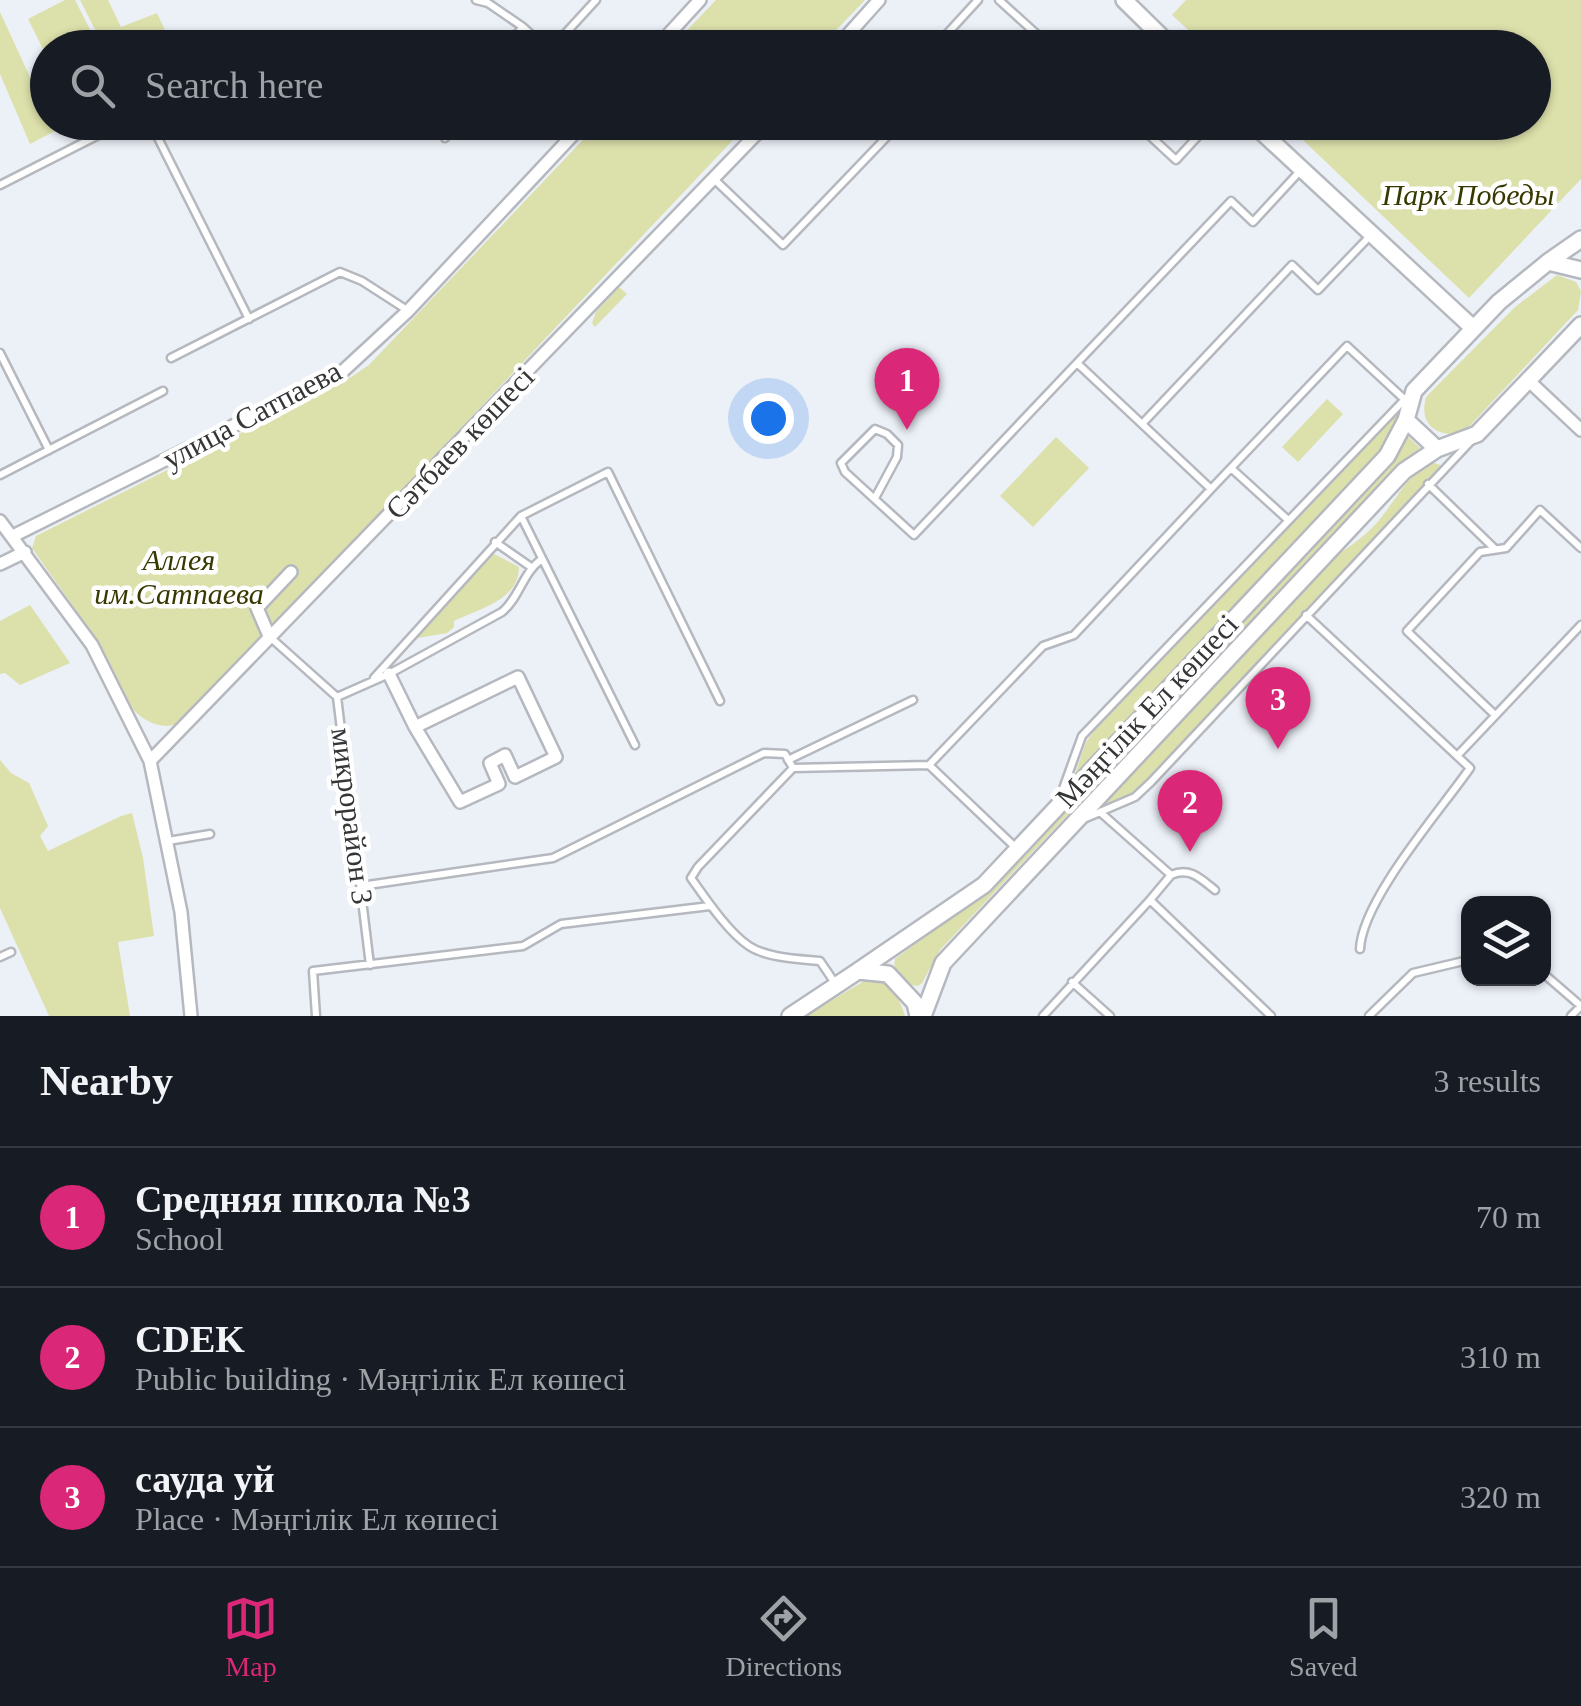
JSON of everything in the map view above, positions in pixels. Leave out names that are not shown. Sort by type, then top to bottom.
[{"type":"street","points":[[672,30],[700,0]]},
{"type":"street","points":[[852,30],[879,0]]},
{"type":"street","points":[[1124,0],[1155,30]]},
{"type":"street","name":"улица Сатпаева","points":[[13,536],[343,371],[408,311],[568,140]]},
{"type":"street","name":"Сәтбаев көшесі","points":[[150,762],[752,140]]},
{"type":"street","points":[[1271,140],[1473,328]]},
{"type":"street","name":"Мәңгілік Ел көшесі","points":[[789,1015],[965,899],[1017,850],[1387,456],[1406,420],[1409,395],[1473,328],[1548,262],[1581,240]]},
{"type":"street","points":[[1548,262],[1581,270]]},
{"type":"street","name":"Мәңгілік Ел көшесі","points":[[921,1016],[943,963],[1404,471],[1436,449],[1477,434],[1581,325]]},
{"type":"street","points":[[1529,381],[1581,430]]},
{"type":"street","points":[[1406,420],[1436,449]]},
{"type":"street","points":[[0,521],[92,644],[150,762],[181,912],[192,1016]]},
{"type":"street","points":[[0,564],[24,552]]},
{"type":"street","points":[[270,638],[257,608],[290,572]]},
{"type":"street","points":[[389,674],[415,727],[460,802],[499,784],[490,762],[504,755],[516,778],[556,757],[518,677],[415,727]]},
{"type":"street","name":"Мәңгілік Ел көшесі","points":[[858,971],[888,974],[921,1016]]},
{"type":"lane","points":[[476,0],[488,3],[527,30]]},
{"type":"lane","points":[[567,30],[596,0]]},
{"type":"lane","points":[[950,30],[978,0]]},
{"type":"lane","points":[[999,0],[1032,30]]},
{"type":"lane","points":[[520,30],[523,27]]},
{"type":"lane","points":[[0,185],[89,140]]},
{"type":"lane","points":[[159,140],[249,319]]},
{"type":"lane","points":[[716,180],[783,245],[884,140]]},
{"type":"lane","points":[[1154,140],[1176,160],[1194,140]]},
{"type":"lane","points":[[875,498],[898,445],[875,429],[841,463],[845,472],[914,535],[1230,201],[1252,222],[1302,169]]},
{"type":"lane","points":[[1142,424],[1292,265],[1318,290],[1371,235]]},
{"type":"lane","points":[[171,358],[340,272],[362,281],[408,311]]},
{"type":"lane","points":[[836,984],[820,961],[794,959],[750,947],[691,878],[698,866],[793,768],[930,765],[1043,646],[1074,635],[1346,346],[1409,395],[1082,736],[1055,810]]},
{"type":"lane","points":[[0,353],[48,450]]},
{"type":"lane","points":[[1077,363],[1211,489]]},
{"type":"lane","points":[[0,475],[162,391]]},
{"type":"lane","points":[[1071,824],[1135,797],[1477,434]]},
{"type":"lane","points":[[1231,468],[1287,519]]},
{"type":"lane","points":[[369,684],[520,516],[608,472],[720,701]]},
{"type":"lane","points":[[1428,484],[1496,550]]},
{"type":"lane","points":[[1495,716],[1407,632],[1480,552],[1506,548],[1540,510],[1581,548]]},
{"type":"lane","points":[[520,516],[635,745]]},
{"type":"lane","points":[[495,542],[531,567]]},
{"type":"lane","points":[[337,697],[389,674],[502,612],[515,599],[531,567],[542,559]]},
{"type":"lane","points":[[1306,616],[1470,768],[1383,889],[1361,932],[1360,949]]},
{"type":"lane","points":[[1457,756],[1581,625]]},
{"type":"lane","name":"микрорайон 3","points":[[270,638],[337,697],[370,965]]},
{"type":"lane","points":[[788,760],[913,700]]},
{"type":"lane","points":[[362,886],[553,858],[764,753],[785,754],[793,768]]},
{"type":"lane","points":[[930,765],[1017,850]]},
{"type":"lane","points":[[1100,812],[1171,875]]},
{"type":"lane","points":[[166,842],[210,834]]},
{"type":"lane","points":[[1043,1016],[1171,875],[1182,870],[1193,873],[1215,890]]},
{"type":"lane","points":[[1150,900],[1271,1016]]},
{"type":"lane","points":[[316,1016],[313,971],[523,946],[561,924],[712,906]]},
{"type":"lane","points":[[0,957],[11,952]]},
{"type":"lane","points":[[1369,1016],[1414,973],[1461,962]]},
{"type":"lane","points":[[1551,980],[1580,1007],[1572,1016]]},
{"type":"lane","points":[[1072,982],[1110,1016]]},
{"type":"green space","points":[[65,0],[75,0],[90,30],[34,30],[28,19]]},
{"type":"green space","points":[[80,0],[108,0],[121,27],[157,13],[165,30],[95,30]]},
{"type":"green space","points":[[716,0],[865,0],[836,30],[687,30]]},
{"type":"green space","name":"Парк Победы","points":[[1186,0],[1581,0],[1581,179],[1469,298],[1303,140],[1551,140],[1551,30],[1188,30],[1172,15]]},
{"type":"green space","points":[[0,12],[30,77],[30,140],[38,140],[30,144],[0,74]]},
{"type":"green space","name":"Аллея им.Сатпаева","points":[[583,140],[733,140],[184,721],[163,726],[143,718],[132,708],[87,626],[32,548],[36,536],[369,365]]},
{"type":"green space","points":[[1557,275],[1576,282],[1581,291],[1578,310],[1464,432],[1446,433],[1432,428],[1425,415],[1426,397],[1515,307]]},
{"type":"green space","points":[[619,287],[627,294],[595,327],[592,323],[596,312]]},
{"type":"green space","points":[[1327,399],[1343,414],[1298,462],[1282,447]]},
{"type":"green space","points":[[1398,412],[1395,429],[1379,455],[1072,783],[1086,742],[1095,730]]},
{"type":"green space","points":[[1406,435],[1420,448],[1386,477],[940,950],[922,983],[906,984],[894,969],[895,959],[984,892]]},
{"type":"green space","points":[[1056,437],[1089,468],[1033,527],[1000,496]]},
{"type":"green space","points":[[1432,462],[1440,465],[1441,470],[1138,791],[1097,811],[1334,557],[1372,527],[1409,480]]},
{"type":"green space","points":[[492,553],[519,567],[512,588],[496,602],[454,621],[454,627],[447,633],[412,639]]},
{"type":"green space","points":[[30,605],[70,663],[20,685],[5,673],[0,674],[0,621]]},
{"type":"green space","points":[[0,760],[11,773],[29,783],[48,826],[40,836],[48,851],[132,813],[154,936],[118,942],[130,1016],[49,1016],[0,908]]},
{"type":"green space","points":[[871,977],[893,992],[905,1016],[805,1016]]},
{"type":"place","name":"Средняя школа №3","points":[[907,430]]},
{"type":"place","name":"сауда уй","points":[[1278,749]]},
{"type":"place","name":"CDEK","points":[[1190,852]]}]
